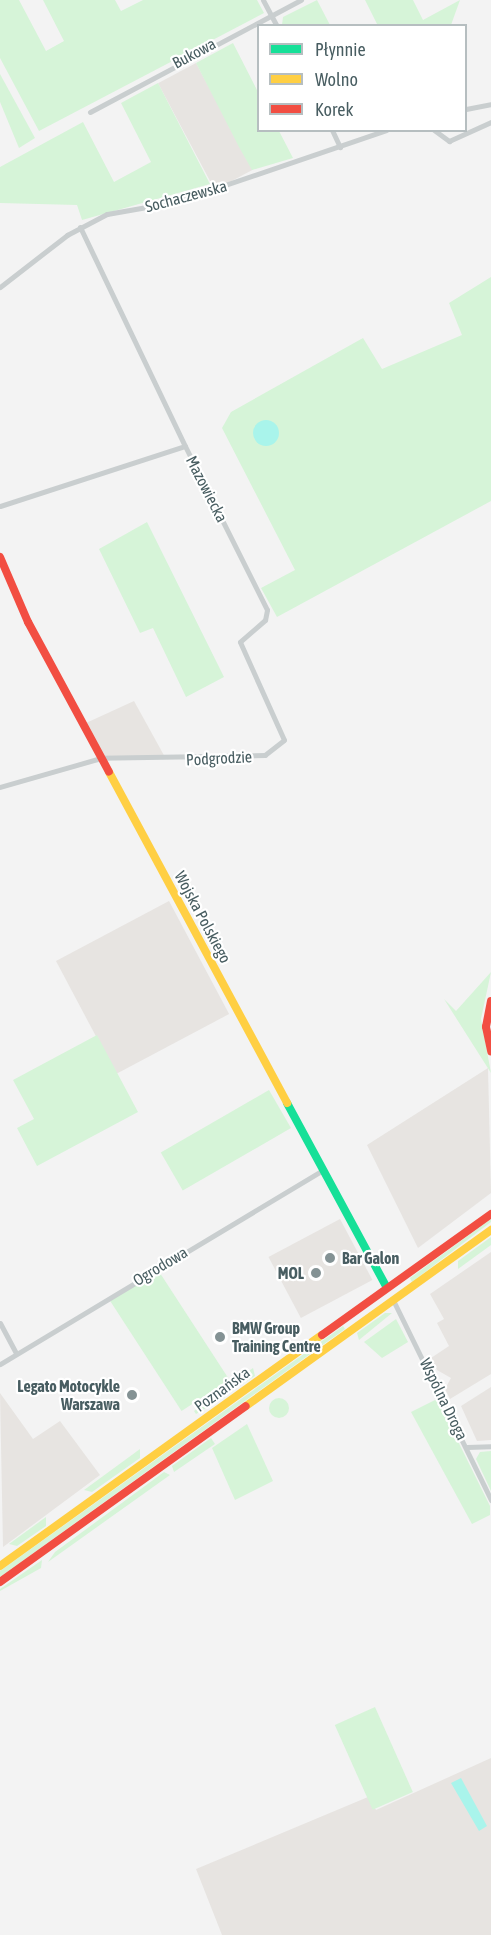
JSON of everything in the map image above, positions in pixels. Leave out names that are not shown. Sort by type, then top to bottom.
[{"type":"main road","name":"Wojska Polskiego","points":[[0,557],[101,758],[321,1171],[387,1288]]},
{"type":"main road","points":[[491,1001],[486,1027],[491,1051]]},
{"type":"main road","name":"Poznańska","points":[[0,1566],[491,1214]]},
{"type":"main road","name":"Poznańska","points":[[0,1582],[491,1230]]},
{"type":"street","points":[[263,0],[276,24]]},
{"type":"street","name":"Bukowa","points":[[90,112],[302,0]]},
{"type":"street","points":[[467,109],[491,104]]},
{"type":"street","points":[[437,132],[449,141],[491,122]]},
{"type":"street","points":[[333,132],[340,147]]},
{"type":"street","name":"Sochaczewska","points":[[0,287],[80,227],[106,214],[175,202],[381,132]]},
{"type":"street","points":[[80,227],[185,446]]},
{"type":"street","name":"Mazowiecka","points":[[0,506],[185,446],[267,610]]},
{"type":"street","name":"Podgrodzie","points":[[0,787],[101,758],[242,758],[265,755],[279,747],[282,731],[240,642],[265,620],[267,610]]},
{"type":"street","name":"Ogrodowa","points":[[0,1364],[321,1171]]},
{"type":"street","name":"Wspólna Droga","points":[[393,1300],[491,1500]]},
{"type":"street","points":[[0,1323],[16,1353]]},
{"type":"street","points":[[466,1447],[491,1446]]},
{"type":"shaded area","points":[[196,63],[253,170],[215,190],[158,83]]},
{"type":"shaded area","points":[[134,701],[166,759],[104,757],[86,723]]},
{"type":"shaded area","points":[[169,901],[229,1014],[116,1074],[56,961]]},
{"type":"shaded area","points":[[488,1068],[491,1193],[418,1248],[367,1145]]},
{"type":"shaded area","points":[[340,1219],[372,1280],[301,1318],[268,1257]]},
{"type":"shaded area","points":[[491,1252],[491,1374],[450,1399],[445,1389],[451,1378],[437,1370],[431,1358],[449,1346],[437,1323],[444,1319],[430,1294]]},
{"type":"shaded area","points":[[491,1387],[491,1440],[477,1441],[461,1406]]},
{"type":"shaded area","points":[[0,1393],[33,1439],[60,1421],[100,1475],[3,1547]]},
{"type":"shaded area","points":[[491,1758],[491,1935],[222,1935],[196,1869],[368,1797],[376,1810]]},
{"type":"green space","points":[[0,0],[19,0],[46,51],[64,41],[43,0],[115,0],[121,11],[143,0],[257,0],[264,13],[39,131],[0,58]]},
{"type":"green space","points":[[317,0],[329,24],[282,24],[283,17]]},
{"type":"green space","points":[[365,0],[413,0],[423,20],[460,0],[451,24],[377,24]]},
{"type":"green space","points":[[233,43],[257,90],[257,132],[280,132],[293,158],[252,170],[196,63]]},
{"type":"green space","points":[[0,74],[35,138],[19,148],[0,102]]},
{"type":"green space","points":[[158,83],[210,184],[82,220],[77,205],[0,203],[0,167],[83,122],[114,182],[151,162],[121,103]]},
{"type":"green space","points":[[491,277],[491,501],[277,617],[261,588],[295,570],[222,428],[231,412],[363,338],[382,369],[462,335],[449,303]]},
{"type":"green space","points":[[147,522],[224,677],[186,697],[153,628],[140,633],[99,549]]},
{"type":"green space","points":[[491,972],[481,1019],[491,1073],[444,999],[456,1011]]},
{"type":"green space","points":[[97,1035],[138,1112],[37,1166],[17,1128],[34,1119],[13,1080]]},
{"type":"green space","points":[[269,1090],[291,1128],[183,1191],[161,1152]]},
{"type":"green space","points":[[491,1219],[491,1222],[412,1282],[410,1278]]},
{"type":"green space","points":[[491,1237],[491,1245],[458,1269],[458,1261]]},
{"type":"green space","points":[[158,1270],[229,1380],[182,1411],[110,1301]]},
{"type":"green space","points":[[385,1313],[392,1313],[359,1340],[357,1333]]},
{"type":"green space","points":[[396,1319],[408,1342],[382,1358],[364,1342]]},
{"type":"green space","points":[[343,1326],[345,1329],[0,1577],[0,1571]]},
{"type":"green space","points":[[253,1368],[255,1376],[228,1393],[225,1388]]},
{"type":"green space","points":[[221,1391],[225,1397],[196,1414],[194,1411]]},
{"type":"green space","points":[[279,1398],[286,1401],[289,1408],[286,1415],[279,1418],[272,1415],[269,1408],[272,1401]]},
{"type":"green space","points":[[437,1399],[490,1506],[490,1515],[472,1524],[411,1412]]},
{"type":"green space","points":[[247,1424],[273,1481],[235,1500],[212,1448]]},
{"type":"green space","points":[[211,1438],[215,1444],[174,1472],[172,1466]]},
{"type":"green space","points":[[140,1449],[140,1458],[92,1492],[84,1490]]},
{"type":"green space","points":[[491,1451],[491,1491],[476,1459],[480,1452]]},
{"type":"green space","points":[[164,1472],[170,1475],[48,1562],[55,1552]]},
{"type":"green space","points":[[46,1517],[46,1526],[17,1546],[9,1544]]},
{"type":"green space","points":[[42,1560],[41,1568],[0,1591],[0,1589]]},
{"type":"green space","points":[[375,1707],[413,1792],[373,1810],[335,1725]]},
{"type":"water","points":[[266,420],[275,424],[279,433],[275,442],[266,446],[257,442],[253,433],[257,424]]},
{"type":"water","points":[[461,1778],[487,1826],[479,1831],[451,1783]]},
{"type":"traffic: fast","points":[[287,1103],[387,1288]]},
{"type":"traffic: slow","points":[[109,772],[287,1103]]},
{"type":"traffic: slow","points":[[246,1406],[491,1230]]},
{"type":"traffic: slow","points":[[0,1566],[322,1335]]},
{"type":"traffic: jam","points":[[0,557],[28,622],[109,772]]},
{"type":"traffic: jam","points":[[491,1001],[486,1027],[491,1051]]},
{"type":"traffic: jam","points":[[322,1335],[491,1214]]},
{"type":"traffic: jam","points":[[0,1582],[246,1406]]},
{"type":"place","name":"Bar Galon","points":[[330,1258]]},
{"type":"place","name":"MOL","points":[[316,1273]]},
{"type":"place","name":"BMW Group Training Centre","points":[[220,1337]]},
{"type":"place","name":"Legato Motocykle Warszawa","points":[[132,1395]]}]
